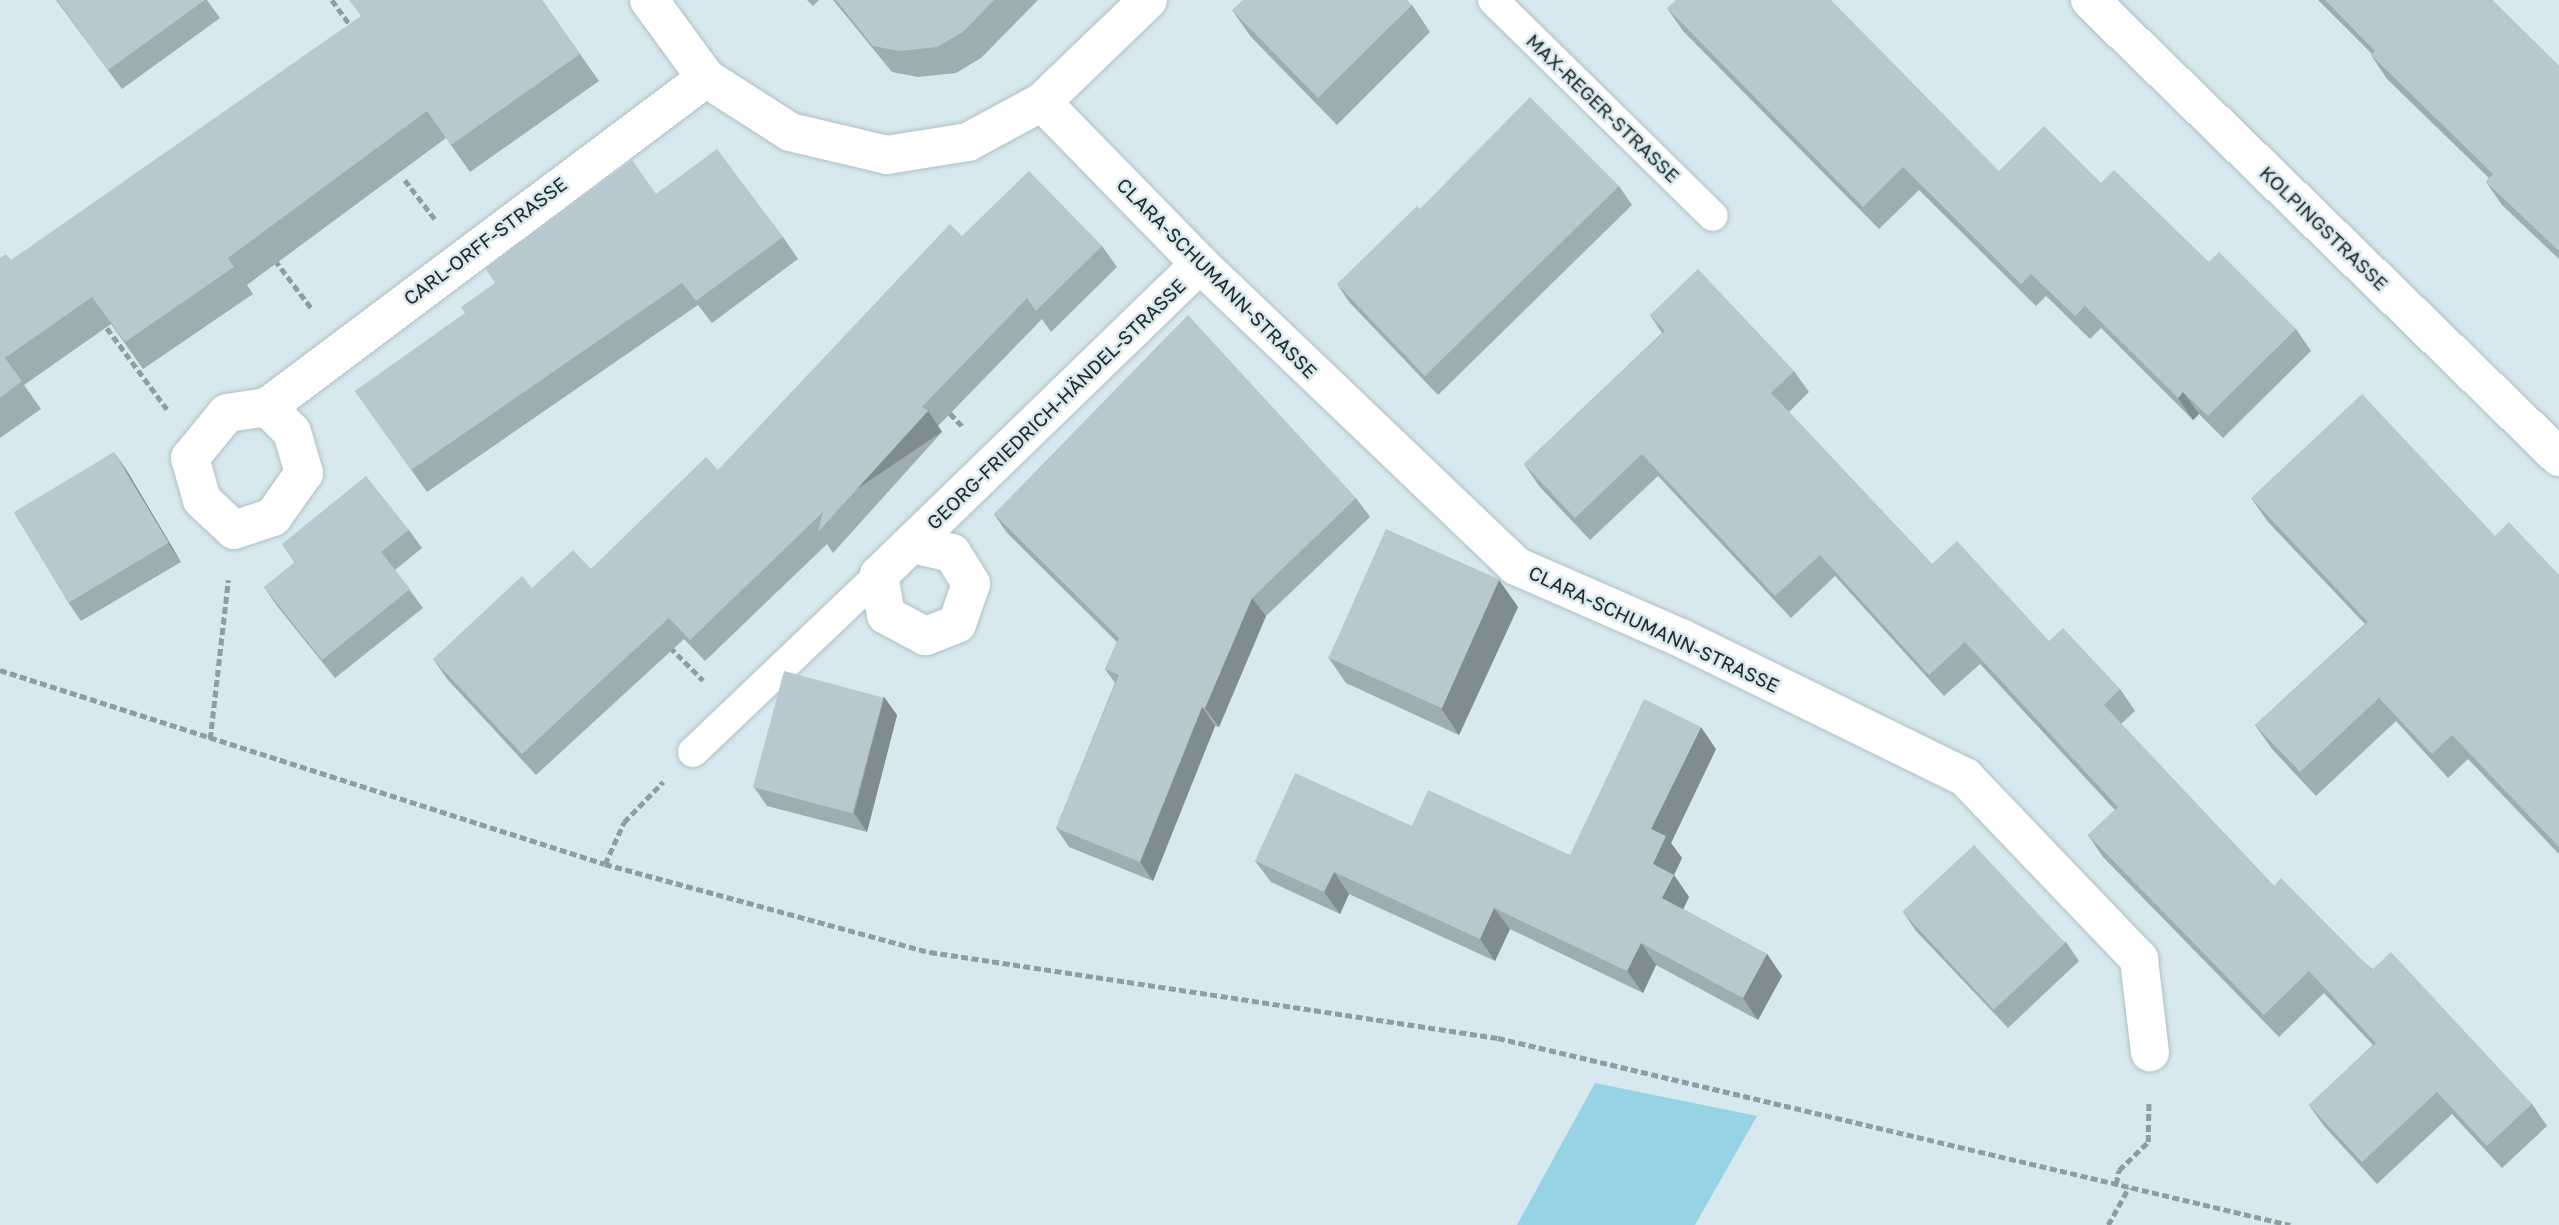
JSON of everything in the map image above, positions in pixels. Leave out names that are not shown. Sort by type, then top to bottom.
[{"type":"street","points":[[649,0],[706,78],[790,132],[887,155],[968,142],[1042,102],[1148,0]]},
{"type":"street","name":"KOLPINGSTRASSE","points":[[2090,0],[2559,457]]},
{"type":"street","name":"CARL-ORFF-STRASSE","points":[[197,449],[227,413],[267,407],[706,78]]},
{"type":"street","name":"CLARA-SCHUMANN-STRASSE","points":[[1042,102],[1199,264],[1516,566],[1681,638],[1965,777],[2139,959],[2150,1052]]},
{"type":"street","name":"GEORG-FRIEDRICH-HÄNDEL-STRASSE","points":[[912,544],[952,552],[971,584],[957,624],[925,636],[886,614],[879,575],[1199,264]]},
{"type":"street","points":[[197,449],[190,458],[202,500],[234,530],[273,517],[304,473],[292,432],[267,407]]},
{"type":"lane","name":"MAX-REGER-STRASSE","points":[[1493,0],[1713,216]]},
{"type":"lane","name":"GEORG-FRIEDRICH-HÄNDEL-STRASSE","points":[[693,752],[732,711],[879,575]]},
{"type":"path","points":[[332,0],[355,32]]},
{"type":"path","points":[[267,250],[342,349]]},
{"type":"path","points":[[107,328],[197,449]]},
{"type":"path","points":[[210,739],[234,530]]},
{"type":"path","points":[[661,638],[732,711]]},
{"type":"path","points":[[0,670],[605,864],[930,952],[1498,1038],[2290,1225]]},
{"type":"path","points":[[605,864],[624,822],[693,752]]},
{"type":"path","points":[[2116,1184],[2119,1170],[2148,1142],[2150,1052]]},
{"type":"path","points":[[2108,1225],[2129,1187]]},
{"type":"shaded area","points":[[1595,1083],[1757,1116],[1695,1225],[1517,1225]]},
{"type":"building","points":[[57,0],[205,0],[108,70]]},
{"type":"building","points":[[349,0],[542,0],[580,54],[451,145],[427,111],[228,258],[234,267],[125,342],[92,297],[5,358],[22,381],[0,398],[0,258],[6,254],[11,260],[361,16]]},
{"type":"building","points":[[836,0],[994,0],[963,32],[937,47],[899,51],[873,46]]},
{"type":"building","points":[[1243,0],[1407,0],[1412,5],[1318,98],[1232,10]]},
{"type":"building","points":[[1676,0],[1831,0],[1999,171],[2044,126],[2101,183],[2114,170],[2209,262],[2219,252],[2296,329],[2208,416],[2183,392],[2178,398],[2085,306],[2075,316],[2031,274],[2021,284],[1903,167],[1863,207],[1667,8]]},
{"type":"building","points":[[2325,0],[2492,0],[2559,66],[2559,251],[2486,182],[2493,174],[2371,55],[2375,51]]},
{"type":"building","points":[[1530,97],[1619,186],[1425,376],[1337,284],[1417,206],[1420,209]]},
{"type":"building","points":[[717,149],[783,237],[696,301],[682,283],[411,470],[355,391],[465,313],[461,307],[495,283],[485,268],[632,160],[656,194]]},
{"type":"building","points":[[1029,171],[1102,246],[1036,311],[1027,298],[922,407],[928,411],[818,532],[823,512],[690,640],[669,618],[522,754],[433,659],[522,576],[532,588],[573,550],[591,569],[706,457],[718,470],[950,224],[962,236]]},
{"type":"building","points":[[1698,269],[1794,371],[1771,393],[1932,564],[1957,541],[2049,641],[2063,628],[2120,689],[2104,705],[2274,886],[2281,878],[2372,970],[2391,952],[2532,1104],[2487,1146],[2437,1092],[2362,1162],[2309,1105],[2376,1043],[2309,971],[2264,1015],[2088,835],[2118,807],[1965,642],[1929,675],[1820,555],[1775,596],[1642,454],[1575,518],[1524,464],[1665,331],[1650,315]]},
{"type":"building","points":[[1188,315],[1356,498],[1252,598],[1205,708],[1202,707],[1140,862],[1056,828],[1119,675],[1105,669],[1119,638],[994,514]]},
{"type":"building","points":[[2362,394],[2495,536],[2509,522],[2559,575],[2559,847],[2452,735],[2432,754],[2379,698],[2300,772],[2255,725],[2368,622],[2251,498]]},
{"type":"building","points":[[114,452],[169,543],[68,603],[14,512]]},
{"type":"building","points":[[366,476],[409,530],[381,552],[410,589],[322,660],[264,587],[295,562],[282,544]]},
{"type":"building","points":[[1386,529],[1499,579],[1442,708],[1329,658]]},
{"type":"building","points":[[784,671],[883,698],[852,814],[753,787]]},
{"type":"building","points":[[1644,699],[1701,727],[1651,829],[1666,836],[1653,864],[1674,875],[1662,898],[1767,954],[1743,998],[1641,943],[1627,971],[1494,908],[1480,939],[1334,872],[1324,892],[1255,861],[1295,773],[1412,826],[1428,790],[1570,855]]},
{"type":"building","points":[[1974,845],[2065,943],[1994,1010],[1902,912]]}]
